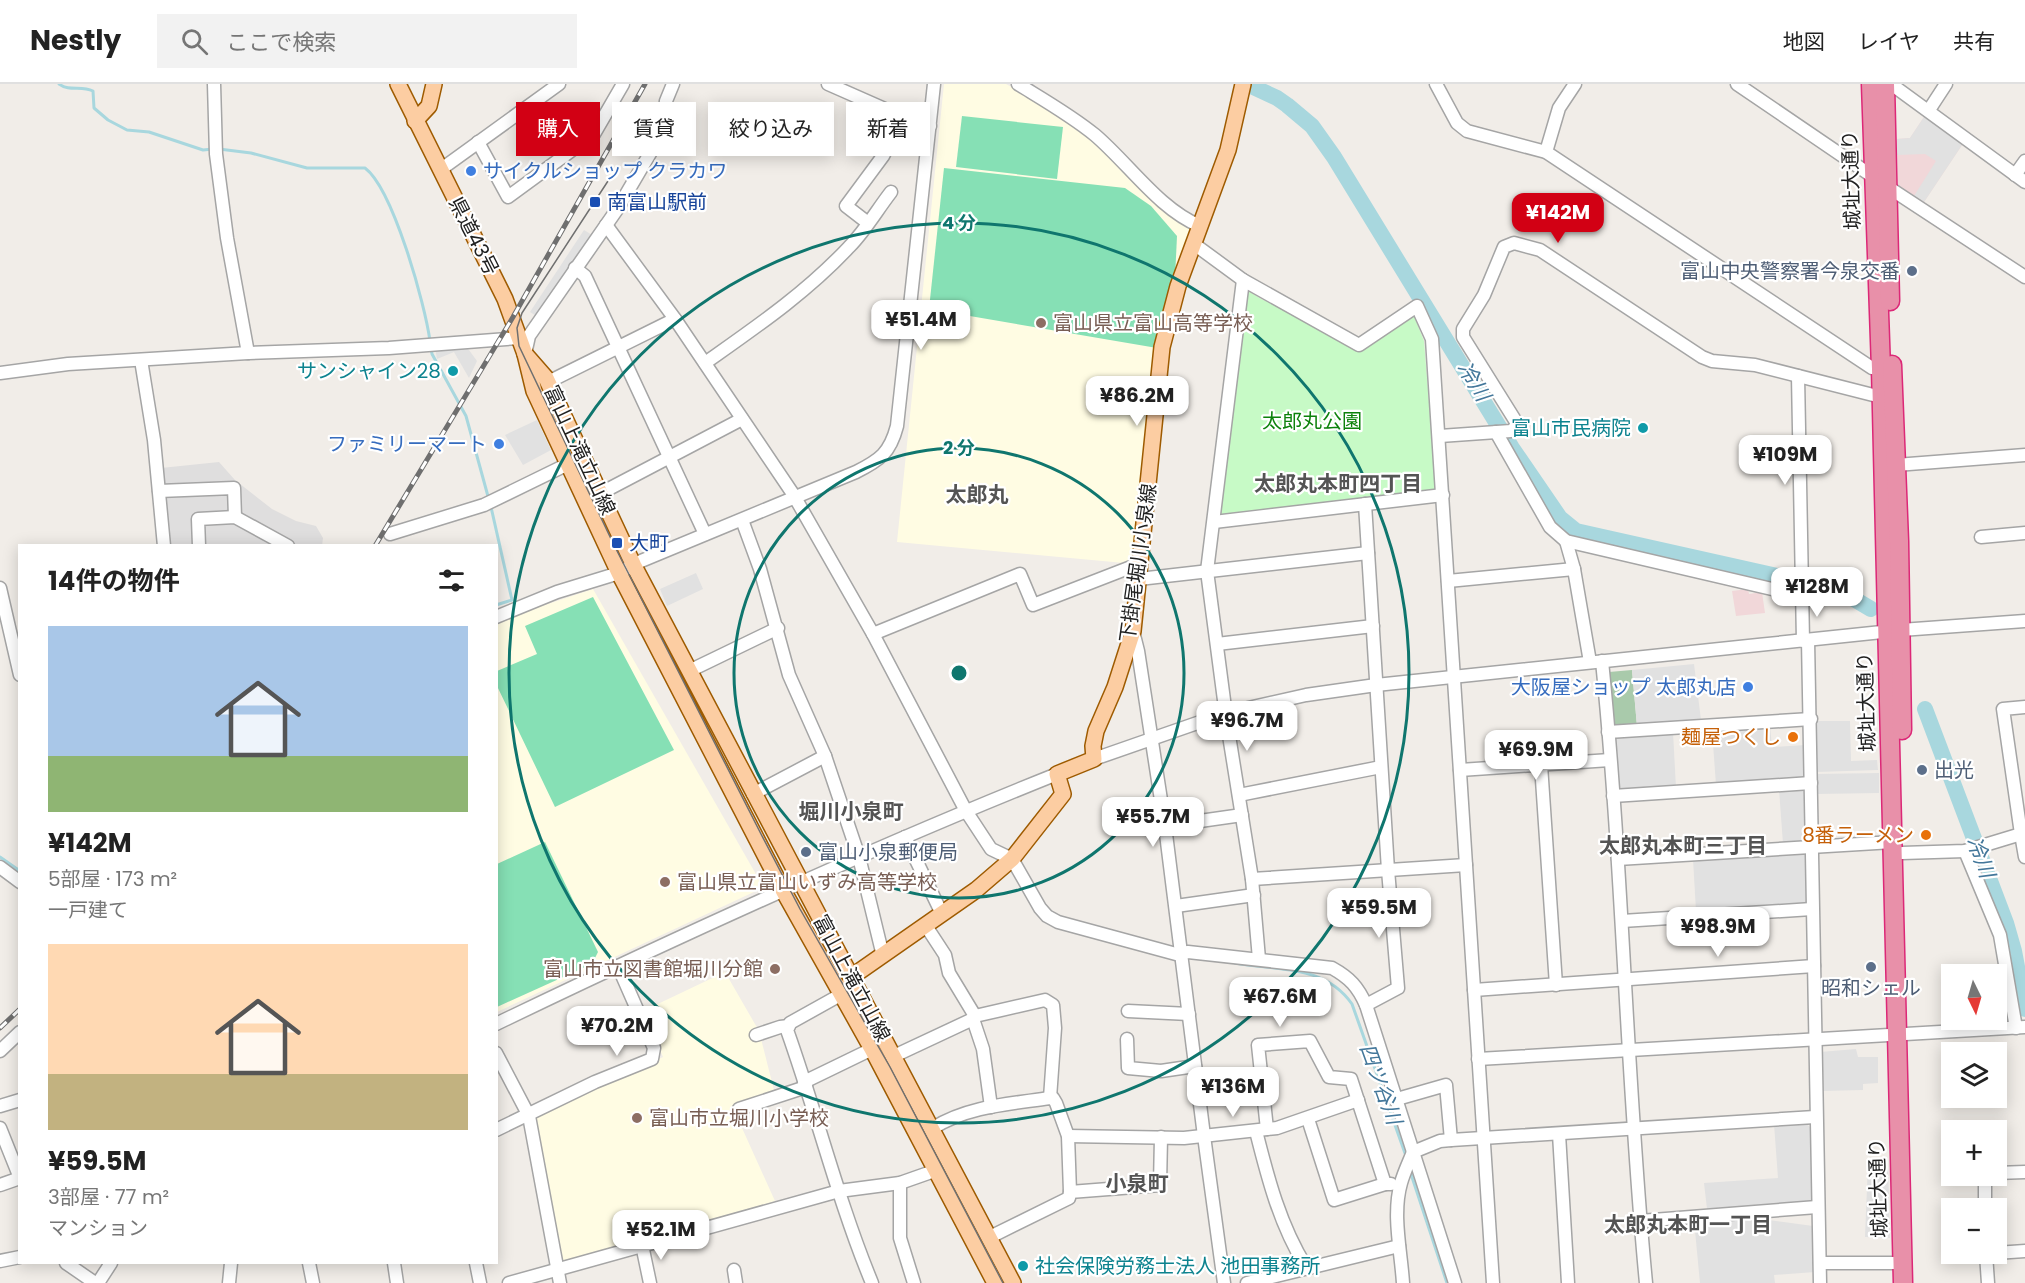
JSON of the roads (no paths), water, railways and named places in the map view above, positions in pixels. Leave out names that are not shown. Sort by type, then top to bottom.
[{"type":"highway","name":"城址大通り","points":[[1880,85],[1881,397],[1894,631]]},
{"type":"highway","name":"城址大通り","points":[[1880,181],[1896,465],[1894,631],[1902,1034],[1903,1283]]},
{"type":"highway","name":"城址大通り","points":[[1902,1034],[1914,1283]]},
{"type":"main road","points":[[398,84],[415,121],[429,105],[434,84]]},
{"type":"main road","name":"下掛尾堀川小泉線","points":[[1094,759],[1093,746],[1096,731],[1115,687],[1132,631],[1162,347],[1179,286],[1228,150],[1243,84]]},
{"type":"main road","name":"県道43号","points":[[415,121],[506,299],[525,354]]},
{"type":"main road","name":"富山上滝立山線","points":[[525,354],[548,382],[634,566],[1013,1283]]},
{"type":"main road","name":"富山上滝立山線","points":[[525,354],[534,391],[619,573],[784,892],[938,1170],[995,1283]]},
{"type":"main road","points":[[842,994],[857,973],[976,890],[1012,859],[1063,794],[1057,774],[1094,759]]},
{"type":"street","points":[[214,84],[216,154],[227,238],[248,352]]},
{"type":"street","points":[[440,170],[559,84]]},
{"type":"street","points":[[478,142],[508,197],[594,134],[623,84]]},
{"type":"street","points":[[525,354],[530,336],[618,208],[662,133],[666,101],[674,84]]},
{"type":"street","points":[[828,84],[869,102]]},
{"type":"street","points":[[930,126],[934,84]]},
{"type":"street","points":[[1018,84],[1094,134],[1170,207],[1185,220],[1200,226]]},
{"type":"street","points":[[1436,84],[1457,123],[1467,131],[1546,152],[1872,368],[1881,369]]},
{"type":"street","points":[[1546,152],[1559,108],[1575,84]]},
{"type":"street","points":[[1737,84],[2025,277]]},
{"type":"street","points":[[1929,110],[1946,84]]},
{"type":"street","points":[[1880,85],[1895,87],[2020,178],[2025,161]]},
{"type":"street","points":[[868,223],[846,206],[883,156]]},
{"type":"street","points":[[498,617],[557,592],[619,573],[872,464],[884,455],[893,442],[899,414],[927,156]]},
{"type":"street","points":[[705,363],[774,315],[812,284],[851,246],[891,192]]},
{"type":"street","points":[[606,225],[675,319],[795,497],[873,634],[966,811],[991,849],[1012,859],[1047,916],[1058,922],[1176,954],[1188,952],[1332,968],[1347,976],[1355,984],[1366,1005],[1455,1283]]},
{"type":"street","points":[[1440,436],[1511,431],[1518,425],[1463,337],[1463,328],[1484,295],[1504,247],[1514,243],[1540,250],[1701,357],[1712,361],[1755,365],[1881,397]]},
{"type":"street","points":[[1194,244],[1243,280],[1359,345],[1417,306],[1432,339],[1493,1283]]},
{"type":"street","points":[[575,268],[585,276],[705,534]]},
{"type":"street","points":[[1243,280],[1207,572],[1252,879],[1259,959]]},
{"type":"street","points":[[548,382],[619,349],[675,319]]},
{"type":"street","points":[[0,373],[68,364],[248,352],[389,348],[519,338]]},
{"type":"street","points":[[141,360],[154,440],[164,544]]},
{"type":"street","points":[[1798,376],[1802,596],[1810,719],[1815,1117],[1820,1283]]},
{"type":"street","points":[[601,493],[742,419]]},
{"type":"street","points":[[1496,432],[1550,527],[1566,541],[1802,596]]},
{"type":"street","points":[[1896,465],[2025,455]]},
{"type":"street","points":[[390,534],[484,505],[568,464]]},
{"type":"street","points":[[159,491],[234,488],[235,518]]},
{"type":"street","points":[[1214,522],[1443,495]]},
{"type":"street","points":[[1365,504],[1388,870],[1398,988],[1366,1005]]},
{"type":"street","points":[[199,544],[198,519],[235,518],[284,544]]},
{"type":"street","points":[[742,520],[778,628],[789,675],[825,756],[860,857],[883,956]]},
{"type":"street","points":[[1981,537],[2025,533]]},
{"type":"street","points":[[1566,541],[1596,662],[1608,732],[1646,1283]]},
{"type":"street","points":[[873,634],[1020,574],[1033,605],[1131,567],[1140,572],[1207,572],[1368,553]]},
{"type":"street","points":[[1448,581],[1574,569]]},
{"type":"street","points":[[0,588],[18,666]]},
{"type":"street","points":[[1094,759],[1226,713],[1306,695],[1376,685],[1805,640],[2025,621]]},
{"type":"street","points":[[1217,644],[1373,626]]},
{"type":"street","points":[[689,671],[778,628]]},
{"type":"street","points":[[1132,631],[1138,651],[1165,826],[1224,1283]]},
{"type":"street","points":[[2025,707],[2003,709],[2025,857]]},
{"type":"street","points":[[1608,732],[1810,719]]},
{"type":"street","points":[[753,794],[825,756]]},
{"type":"street","points":[[1460,770],[1610,760]]},
{"type":"street","points":[[1541,765],[1556,985]]},
{"type":"street","points":[[1239,795],[1382,767]]},
{"type":"street","points":[[498,1023],[800,883],[1057,774]]},
{"type":"street","points":[[1613,796],[1811,783]]},
{"type":"street","points":[[1165,826],[1242,815]]},
{"type":"street","points":[[1618,860],[1812,847],[1898,847],[1965,851],[2021,834]]},
{"type":"street","points":[[905,837],[942,914]]},
{"type":"street","points":[[1478,1059],[2021,1028],[2000,935],[1965,851]]},
{"type":"street","points":[[1252,879],[1466,865]]},
{"type":"street","points":[[0,867],[18,880]]},
{"type":"street","points":[[1176,906],[1254,895]]},
{"type":"street","points":[[1622,921],[1812,909]]},
{"type":"street","points":[[926,926],[945,955],[949,972],[974,1017],[983,1049],[991,1107]]},
{"type":"street","points":[[498,1129],[652,1059],[654,1048],[618,966]]},
{"type":"street","points":[[1474,990],[1814,966]]},
{"type":"street","points":[[842,994],[790,1023],[787,1030],[851,1234],[872,1283]]},
{"type":"street","points":[[894,1056],[974,1017],[1045,1000],[1053,1005],[1055,1028],[1050,1098]]},
{"type":"street","points":[[1128,1011],[1189,1014]]},
{"type":"street","points":[[756,1035],[780,1026],[789,1026]]},
{"type":"street","points":[[0,1051],[18,1034]]},
{"type":"street","points":[[1127,1039],[1128,1068],[1161,1071],[1195,1066]]},
{"type":"street","points":[[1306,1267],[1293,1246],[1273,1196],[1262,1130],[1258,1045],[1310,1041],[1329,1077],[1351,1079],[1385,1184]]},
{"type":"street","points":[[739,1109],[805,1084],[872,1049]]},
{"type":"street","points":[[498,1057],[529,1116],[560,1283]]},
{"type":"street","points":[[1396,1099],[1446,1085],[1452,1140]]},
{"type":"street","points":[[933,1128],[965,1112],[1050,1098],[1053,1098],[1056,1103],[1068,1136],[1069,1198],[990,1237]]},
{"type":"street","points":[[1068,1136],[1204,1136],[1262,1130],[1308,1119],[1358,1100]]},
{"type":"street","points":[[0,1106],[18,1101]]},
{"type":"street","points":[[1403,1283],[1398,1205],[1401,1184],[1413,1152],[1440,1141],[1815,1117]]},
{"type":"street","points":[[1308,1119],[1334,1200],[1385,1184],[1401,1184]]},
{"type":"street","points":[[0,1128],[18,1173]]},
{"type":"street","points":[[1559,1134],[1568,1283]]},
{"type":"street","points":[[1070,1192],[1160,1185],[1161,1137]]},
{"type":"street","points":[[509,1283],[839,1191],[900,1183],[938,1170]]},
{"type":"street","points":[[2007,1173],[2025,1172]]},
{"type":"street","points":[[0,1185],[18,1179]]},
{"type":"street","points":[[900,1183],[900,1238],[914,1283]]},
{"type":"street","points":[[1640,1221],[1817,1207]]},
{"type":"street","points":[[642,1245],[650,1283]]},
{"type":"street","points":[[1247,1283],[1399,1246]]},
{"type":"street","points":[[2007,1252],[2025,1251]]},
{"type":"street","points":[[0,1261],[18,1257]]},
{"type":"street","points":[[1820,1263],[1903,1263]]},
{"type":"street","points":[[68,1264],[97,1283],[110,1264]]},
{"type":"street","points":[[229,1283],[231,1264]]},
{"type":"street","points":[[309,1264],[313,1283]]},
{"type":"street","points":[[394,1264],[397,1283]]},
{"type":"street","points":[[476,1264],[480,1283]]},
{"type":"street","points":[[1987,1264],[1988,1283]]},
{"type":"street","points":[[734,1270],[736,1283]]},
{"type":"waterway","points":[[59,84],[67,88],[84,88],[93,91],[94,108],[108,120],[127,130],[149,132],[203,150],[213,149]]},
{"type":"waterway","name":"冷川","points":[[1247,84],[1277,98],[1312,126],[1334,157],[1512,448],[1560,518],[1576,531],[1812,584],[1849,596],[1871,609]]},
{"type":"waterway","points":[[219,149],[251,153],[307,168],[365,168],[376,180],[397,222],[422,301],[430,341]]},
{"type":"waterway","points":[[431,348],[432,354],[466,416],[489,500]]},
{"type":"waterway","points":[[491,507],[512,600],[498,604]]},
{"type":"waterway","name":"冷川","points":[[1925,709],[2006,923],[2025,1009]]},
{"type":"waterway","points":[[0,857],[18,870]]},
{"type":"waterway","name":"四ツ谷川","points":[[1235,963],[1299,972],[1328,982],[1341,991],[1352,1004],[1406,1156]]},
{"type":"waterway","name":"四ツ谷川","points":[[1410,1171],[1447,1283]]},
{"type":"tram line","points":[[608,181],[522,313],[517,328],[519,346],[613,543],[761,834],[800,909],[890,1067],[1003,1283]]},
{"type":"railway","points":[[376,544],[513,317],[645,84]]},
{"type":"railway","points":[[0,1028],[18,1011]]},
{"type":"place","name":"サイクルショップ クラカワ","points":[[471,171]]},
{"type":"place","name":"南富山駅前","points":[[595,202]]},
{"type":"place","name":"富山中央警察署今泉交番","points":[[1912,271]]},
{"type":"place","name":"富山県立富山高等学校","points":[[1041,323]]},
{"type":"place","name":"サンシャイン28","points":[[453,371]]},
{"type":"place","name":"富山市民病院","points":[[1643,428]]},
{"type":"place","name":"ファミリーマート","points":[[499,444]]},
{"type":"place","name":"大町","points":[[617,543]]},
{"type":"place","name":"大阪屋ショップ 太郎丸店","points":[[1748,687]]},
{"type":"place","name":"麺屋つくし","points":[[1793,737]]},
{"type":"place","name":"出光","points":[[1922,770]]},
{"type":"place","name":"8番ラーメン","points":[[1926,835]]},
{"type":"place","name":"富山小泉郵便局","points":[[806,852]]},
{"type":"place","name":"富山県立富山いずみ高等学校","points":[[665,882]]},
{"type":"place","name":"昭和シェル","points":[[1871,967]]},
{"type":"place","name":"富山市立図書館堀川分館","points":[[775,969]]},
{"type":"place","name":"富山市立堀川小学校","points":[[637,1118]]},
{"type":"place","name":"社会保険労務士法人 池田事務所","points":[[1023,1266]]},
{"type":"district","name":"太郎丸本町四丁目","points":[[1338,483]]},
{"type":"district","name":"太郎丸","points":[[977,494]]},
{"type":"district","name":"堀川小泉町","points":[[851,811]]},
{"type":"district","name":"太郎丸本町三丁目","points":[[1683,845]]},
{"type":"district","name":"小泉町","points":[[1137,1183]]},
{"type":"district","name":"太郎丸本町一丁目","points":[[1688,1224]]},
{"type":"park label","name":"太郎丸公園","points":[[1312,421]]}]
